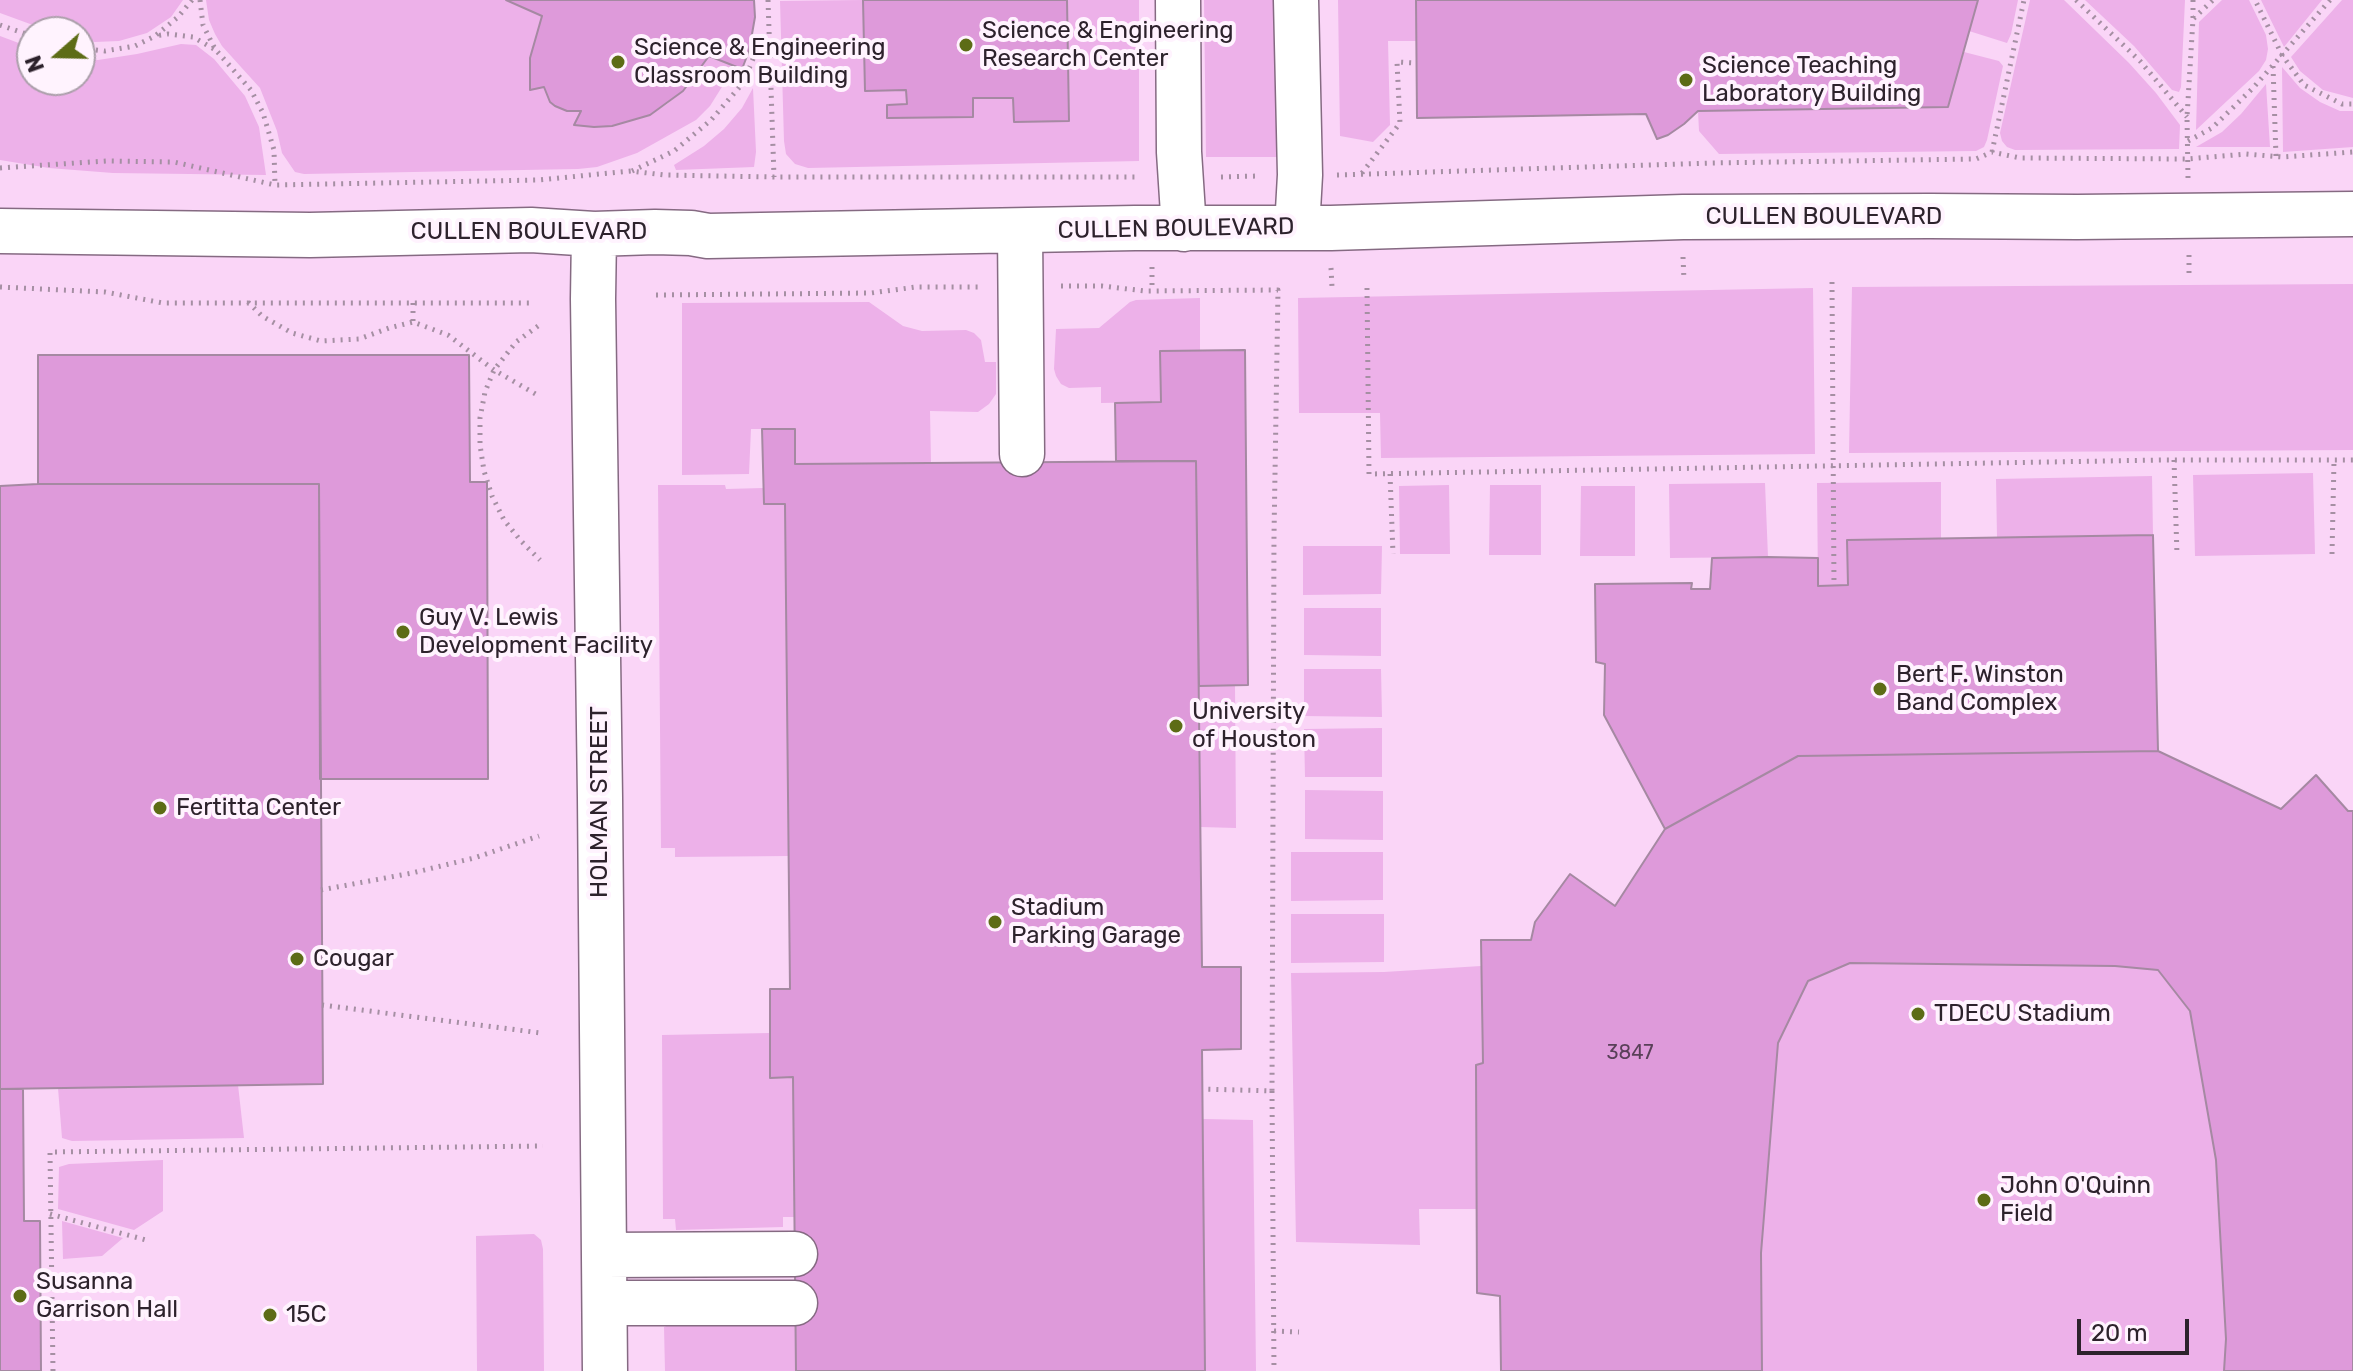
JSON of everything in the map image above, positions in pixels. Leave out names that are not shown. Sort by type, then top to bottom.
[{"type":"street","points":[[1178,0],[1178,177],[1184,229]]},
{"type":"street","points":[[1296,0],[1297,228]]},
{"type":"street","name":"CULLEN BOULEVARD","points":[[0,231],[310,235],[531,230],[708,236],[1297,228],[1683,217],[2353,214]]},
{"type":"street","points":[[1020,231],[1022,454]]},
{"type":"street","name":"HOLMAN STREET","points":[[594,234],[605,1371]]},
{"type":"street","points":[[605,1255],[795,1254]]},
{"type":"street","points":[[605,1303],[795,1303]]},
{"type":"path","points":[[96,50],[135,46],[155,36],[178,17],[192,0]]},
{"type":"path","points":[[200,0],[203,25],[215,49],[251,90],[263,113],[274,150],[275,185]]},
{"type":"path","points":[[768,0],[774,177]]},
{"type":"path","points":[[1992,152],[2024,0]]},
{"type":"path","points":[[2076,0],[2140,61],[2187,117]]},
{"type":"path","points":[[2187,159],[2193,0]]},
{"type":"path","points":[[2193,19],[2213,0]]},
{"type":"path","points":[[2255,0],[2282,55],[2304,85],[2342,104],[2353,104]]},
{"type":"path","points":[[2188,141],[2212,128],[2330,0]]},
{"type":"path","points":[[631,171],[674,151],[711,120],[743,83],[758,47],[769,34]]},
{"type":"path","points":[[155,36],[193,37],[215,49]]},
{"type":"path","points":[[1362,173],[1400,123],[1397,62],[1414,63]]},
{"type":"path","points":[[2273,65],[2276,157]]},
{"type":"path","points":[[0,168],[106,161],[174,162],[275,185],[538,180],[631,171],[664,175],[774,177],[1296,176],[1712,163],[1976,159],[1992,152],[2020,158],[2187,159],[2246,154],[2276,157],[2353,152]]},
{"type":"path","points":[[2189,247],[2189,278]]},
{"type":"path","points":[[1683,255],[1684,280]]},
{"type":"path","points":[[1151,260],[1152,290]]},
{"type":"path","points":[[1331,261],[1332,287]]},
{"type":"path","points":[[1832,282],[1834,586]]},
{"type":"path","points":[[656,295],[871,293],[916,287],[1020,284],[1102,286],[1145,291],[1278,290],[1274,535],[1274,1371]]},
{"type":"path","points":[[0,287],[105,292],[163,303],[534,303]]},
{"type":"path","points":[[1367,288],[1369,474],[2174,460],[2353,460]]},
{"type":"path","points":[[248,302],[262,316],[292,333],[321,341],[359,339],[413,322],[448,335],[494,370],[539,396]]},
{"type":"path","points":[[413,303],[413,322]]},
{"type":"path","points":[[538,326],[516,342],[494,370],[485,392],[480,418],[480,445],[484,471],[504,520],[540,560]]},
{"type":"path","points":[[2174,460],[2177,555]]},
{"type":"path","points":[[2332,554],[2334,461]]},
{"type":"path","points":[[1390,474],[1393,554]]},
{"type":"path","points":[[321,890],[474,858],[539,836]]},
{"type":"path","points":[[322,1005],[541,1033]]},
{"type":"path","points":[[1203,1089],[1272,1091]]},
{"type":"path","points":[[53,1371],[50,1152],[543,1146]]},
{"type":"path","points":[[50,1214],[146,1240]]},
{"type":"path","points":[[1274,1331],[1299,1332]]},
{"type":"shaded area","name":"University of Houston","points":[[0,0],[2353,0],[2353,1371],[0,1371]]},
{"type":"shaded area","points":[[0,0],[183,0],[171,17],[147,33],[119,41],[96,42],[96,16],[16,16],[16,19],[0,13]]},
{"type":"shaded area","points":[[206,0],[506,0],[542,16],[530,58],[530,90],[544,87],[555,106],[567,111],[581,111],[612,126],[650,115],[667,104],[683,91],[709,56],[735,66],[710,106],[696,120],[637,153],[597,167],[304,174],[295,172],[282,153],[260,88],[222,46],[209,20]]},
{"type":"shaded area","points":[[863,0],[865,91],[906,90],[907,104],[887,105],[888,118],[972,117],[973,98],[1013,98],[1014,122],[1069,120],[1067,0],[1139,0],[1139,161],[808,168],[795,164],[786,154],[784,141],[780,1]]},
{"type":"shaded area","points":[[1204,0],[1276,0],[1280,157],[1206,157]]},
{"type":"shaded area","points":[[1338,0],[1416,0],[1417,41],[1388,41],[1390,125],[1373,142],[1340,136]]},
{"type":"shaded area","points":[[1978,0],[2018,0],[2007,43],[1969,31]]},
{"type":"shaded area","points":[[2030,0],[2064,0],[2129,63],[2180,125],[2179,149],[2015,150],[2007,147],[2000,133]]},
{"type":"shaded area","points":[[2085,0],[2185,0],[2179,92],[2172,90],[2134,46]]},
{"type":"shaded area","points":[[2222,0],[2249,0],[2266,35],[2266,60],[2259,71],[2196,130],[2199,22]]},
{"type":"shaded area","points":[[2261,0],[2322,0],[2284,47]]},
{"type":"shaded area","points":[[2342,0],[2353,0],[2353,98],[2323,90],[2300,71],[2291,57]]},
{"type":"shaded area","points":[[0,36],[16,42],[16,96],[96,96],[96,60],[181,44],[196,45],[214,59],[245,96],[259,127],[266,175],[113,173],[0,160]]},
{"type":"shaded area","points":[[1964,52],[1999,61],[2003,66],[1987,140],[1984,147],[1976,151],[1719,154],[1699,131],[1698,111],[1948,107]]},
{"type":"shaded area","points":[[2282,67],[2300,88],[2320,102],[2340,111],[2353,111],[2353,147],[2283,152]]},
{"type":"shaded area","points":[[2266,84],[2270,147],[2196,147],[2222,132]]},
{"type":"shaded area","points":[[753,88],[754,167],[676,170],[674,165],[724,129],[742,108]]},
{"type":"shaded area","points":[[2353,284],[2353,450],[1849,453],[1852,287]]},
{"type":"shaded area","points":[[1813,288],[1815,454],[1381,458],[1380,413],[1299,413],[1298,298]]},
{"type":"shaded area","points":[[1200,298],[1200,351],[1160,351],[1161,402],[1101,403],[1101,387],[1069,388],[1061,384],[1056,376],[1056,329],[1099,328],[1136,300]]},
{"type":"shaded area","points":[[869,302],[903,326],[922,331],[966,330],[974,333],[981,340],[985,362],[996,362],[996,394],[989,404],[978,412],[930,411],[931,463],[795,464],[795,429],[751,429],[749,474],[682,475],[682,303]]},
{"type":"shaded area","points":[[2313,473],[2315,554],[2195,556],[2193,475]]},
{"type":"shaded area","points":[[2152,476],[2153,535],[1997,538],[1996,479]]},
{"type":"shaded area","points":[[1941,482],[1941,539],[1848,585],[1818,586],[1817,483]]},
{"type":"shaded area","points":[[1765,483],[1768,557],[1670,558],[1669,484]]},
{"type":"shaded area","points":[[658,485],[763,488],[764,504],[785,504],[789,856],[675,857],[675,848],[661,848]]},
{"type":"shaded area","points":[[1449,485],[1450,554],[1400,554],[1399,486]]},
{"type":"shaded area","points":[[1490,485],[1541,485],[1541,555],[1489,555]]},
{"type":"shaded area","points":[[1581,486],[1635,486],[1635,556],[1580,556]]},
{"type":"shaded area","points":[[1303,546],[1382,546],[1381,594],[1303,595]]},
{"type":"shaded area","points":[[1304,608],[1381,608],[1381,656],[1304,655]]},
{"type":"shaded area","points":[[1304,669],[1381,669],[1382,717],[1304,716]]},
{"type":"shaded area","points":[[1235,685],[1236,828],[1201,827],[1199,686]]},
{"type":"shaded area","points":[[1382,728],[1382,777],[1305,777],[1304,729]]},
{"type":"shaded area","name":"TDECU Stadium","points":[[2158,751],[2281,809],[2316,775],[2348,811],[2353,811],[2353,1371],[1501,1371],[1500,1296],[1477,1293],[1476,1209],[1419,1209],[1420,1245],[1296,1242],[1291,973],[1384,972],[1481,966],[1481,940],[1531,940],[1535,922],[1570,874],[1615,905]]},
{"type":"shaded area","points":[[1305,790],[1383,791],[1383,840],[1305,839]]},
{"type":"shaded area","points":[[1291,852],[1383,852],[1383,900],[1291,901]]},
{"type":"shaded area","points":[[1291,914],[1384,914],[1384,962],[1291,963]]},
{"type":"shaded area","points":[[770,1033],[793,1077],[794,1217],[783,1217],[783,1227],[676,1230],[675,1219],[663,1219],[662,1035]]},
{"type":"shaded area","points":[[238,1085],[244,1138],[72,1141],[62,1138],[58,1088]]},
{"type":"shaded area","points":[[1203,1119],[1253,1120],[1256,1371],[1205,1371]]},
{"type":"shaded area","points":[[163,1160],[163,1211],[134,1230],[58,1209],[59,1167]]},
{"type":"shaded area","points":[[62,1221],[123,1238],[102,1256],[63,1259]]},
{"type":"shaded area","points":[[534,1234],[541,1240],[543,1249],[544,1371],[477,1371],[476,1236]]},
{"type":"shaded area","points":[[675,1322],[795,1324],[796,1371],[665,1371],[664,1327]]},
{"type":"building","name":"Science & Engineering Classroom Building","points":[[506,0],[754,0],[755,17],[749,51],[742,69],[709,56],[683,91],[650,115],[612,126],[594,127],[574,125],[581,111],[567,111],[555,106],[544,87],[530,90],[530,58],[542,16]]},
{"type":"building","name":"Science & Engineering Research Center","points":[[863,0],[1067,0],[1069,121],[1014,122],[1013,98],[973,98],[973,117],[887,118],[887,105],[907,104],[906,90],[865,91]]},
{"type":"building","name":"Science Teaching Laboratory Building","points":[[1416,0],[1978,0],[1948,107],[1698,111],[1668,135],[1657,139],[1646,114],[1417,118]]},
{"type":"building","points":[[1245,350],[1248,685],[1199,686],[1196,461],[1116,461],[1115,403],[1161,402],[1160,351]]},
{"type":"building","name":"Guy V. Lewis Development Facility","points":[[38,355],[469,355],[470,482],[487,482],[488,779],[320,779],[319,484],[38,484]]},
{"type":"building","name":"Stadium Parking Garage","points":[[762,429],[795,429],[795,464],[1196,461],[1202,967],[1241,967],[1241,1049],[1202,1050],[1205,1371],[796,1371],[793,1077],[770,1078],[770,989],[790,989],[785,504],[764,504]]},
{"type":"building","name":"Fertitta Center","points":[[319,484],[323,1084],[0,1089],[0,486]]},
{"type":"building","name":"Bert F. Winston Band Complex","points":[[2153,535],[2158,751],[1798,756],[1665,829],[1604,715],[1605,664],[1596,662],[1595,584],[1692,583],[1691,589],[1710,589],[1712,558],[1768,557],[1818,558],[1818,586],[1848,585],[1847,540]]},
{"type":"building","name":"TDECU Stadium","points":[[2158,751],[2281,809],[2316,775],[2348,811],[2353,811],[2353,1371],[2224,1371],[2226,1339],[2216,1160],[2190,1011],[2158,970],[2115,966],[1850,963],[1808,981],[1778,1043],[1761,1253],[1762,1371],[1501,1371],[1500,1296],[1477,1293],[1476,1065],[1483,1063],[1481,940],[1531,940],[1535,922],[1570,874],[1615,906],[1665,829],[1798,756]]},
{"type":"building","name":"Susanna Garrison Hall","points":[[0,1089],[23,1089],[24,1221],[40,1221],[41,1371],[0,1371]]},
{"type":"place","name":"Science & Engineering Research Center","points":[[966,45]]},
{"type":"place","name":"Science & Engineering Classroom Building","points":[[618,62]]},
{"type":"place","name":"Science Teaching Laboratory Building","points":[[1686,80]]},
{"type":"place","name":"Guy V. Lewis Development Facility","points":[[403,632]]},
{"type":"place","name":"Bert F. Winston Band Complex","points":[[1880,689]]},
{"type":"place","name":"University of Houston","points":[[1176,726]]},
{"type":"place","name":"Fertitta Center","points":[[160,808]]},
{"type":"place","name":"Stadium Parking Garage","points":[[995,922]]},
{"type":"place","name":"Cougar","points":[[297,959]]},
{"type":"place","name":"TDECU Stadium","points":[[1918,1014]]},
{"type":"place","name":"John O'Quinn Field","points":[[1984,1200]]},
{"type":"place","name":"Susanna Garrison Hall","points":[[20,1296]]},
{"type":"place","name":"15C","points":[[270,1315]]}]
